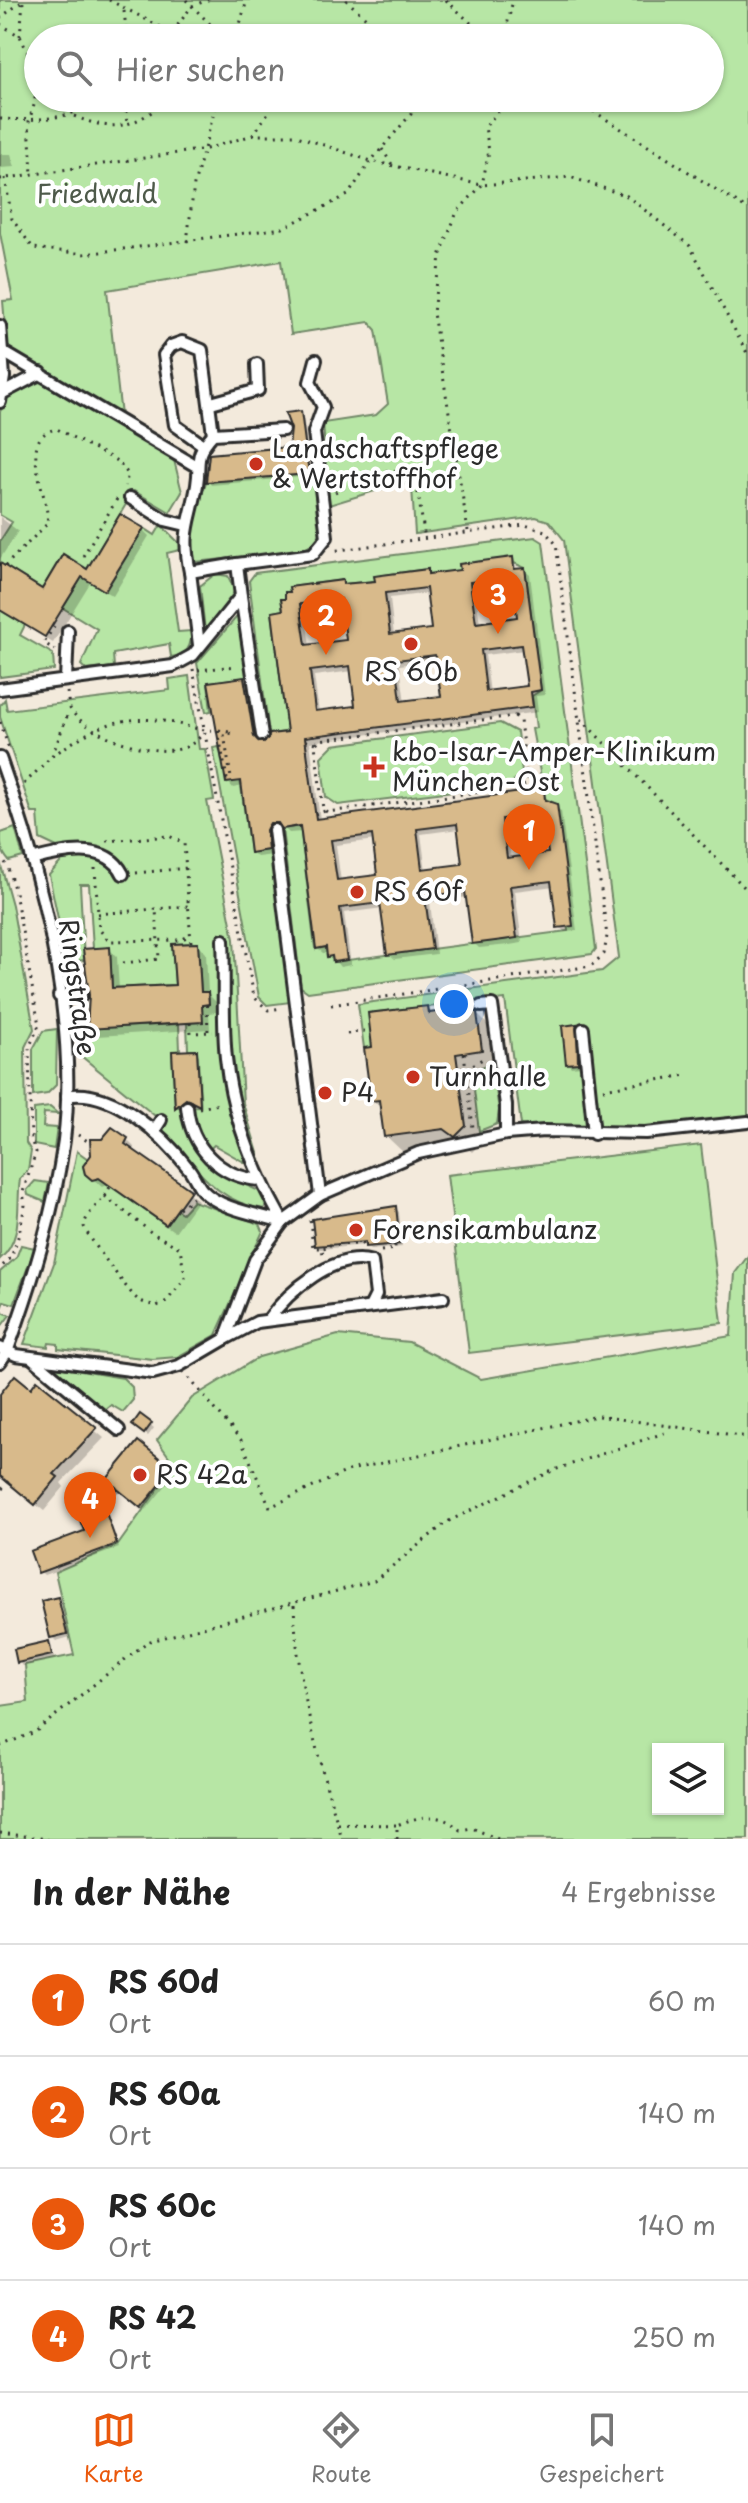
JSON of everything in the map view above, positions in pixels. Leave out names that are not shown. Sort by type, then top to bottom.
[{"type":"lane","points":[[0,326],[2,397]]},
{"type":"lane","points":[[203,445],[175,425],[164,355],[171,346],[182,342],[193,343],[202,350],[213,434]]},
{"type":"lane","points":[[3,352],[196,466]]},
{"type":"lane","points":[[190,572],[313,554],[327,537],[314,432],[323,407],[310,382],[316,360]]},
{"type":"lane","points":[[211,403],[258,390],[257,364]]},
{"type":"lane","points":[[2,397],[41,373]]},
{"type":"lane","points":[[199,645],[186,525],[198,484],[196,466],[203,445],[213,434],[283,430]]},
{"type":"lane","points":[[130,498],[165,520],[186,525]]},
{"type":"lane","points":[[237,564],[262,735]]},
{"type":"lane","points":[[0,689],[173,666],[184,661],[241,596]]},
{"type":"lane","points":[[66,680],[68,631]]},
{"type":"lane","name":"Ringstraße","points":[[0,758],[32,860],[59,996],[64,1028],[67,1096],[57,1186],[37,1269],[2,1354]]},
{"type":"lane","points":[[274,830],[320,1195]]},
{"type":"lane","points":[[32,860],[96,853],[114,862],[123,874]]},
{"type":"lane","points":[[223,940],[224,1031],[234,1101],[260,1180],[283,1222]]},
{"type":"lane","points":[[59,996],[81,996]]},
{"type":"lane","points":[[481,1006],[492,1005],[506,1105],[506,1134]]},
{"type":"lane","points":[[583,1029],[594,1134]]},
{"type":"lane","points":[[67,1096],[90,1094],[154,1131],[190,1170],[202,1191],[226,1205],[283,1222]]},
{"type":"lane","points":[[193,1108],[195,1142],[204,1154],[249,1180],[260,1180]]},
{"type":"lane","points":[[154,1131],[161,1120]]},
{"type":"lane","points":[[225,1339],[255,1260],[283,1222],[320,1195],[418,1153],[506,1134],[544,1131],[646,1133],[748,1122]]},
{"type":"lane","points":[[268,1320],[279,1305],[338,1264],[372,1262],[376,1295],[370,1307]]},
{"type":"lane","points":[[2,1354],[153,1373],[179,1366],[257,1322],[443,1298]]},
{"type":"lane","points":[[30,1357],[119,1430]]},
{"type":"path","points":[[109,0],[148,24]]},
{"type":"path","points":[[186,0],[210,24]]},
{"type":"path","points":[[179,24],[192,6],[208,0]]},
{"type":"path","points":[[240,24],[247,0]]},
{"type":"path","points":[[346,0],[369,24]]},
{"type":"path","points":[[446,0],[472,24]]},
{"type":"path","points":[[507,24],[513,0]]},
{"type":"path","points":[[0,18],[23,1]]},
{"type":"path","points":[[23,1],[20,36],[24,45]]},
{"type":"path","points":[[124,11],[125,24]]},
{"type":"path","points":[[0,24],[20,36]]},
{"type":"path","points":[[32,112],[29,121],[32,175]]},
{"type":"path","points":[[0,119],[29,121],[74,116],[81,112]]},
{"type":"path","points":[[126,112],[127,124]]},
{"type":"path","points":[[74,116],[94,124],[136,125],[153,112]]},
{"type":"path","points":[[187,242],[194,185],[215,112]]},
{"type":"path","points":[[253,135],[269,112]]},
{"type":"path","points":[[412,112],[371,161],[348,195],[283,228],[85,254],[33,248],[12,219],[3,178],[206,149],[253,135],[294,135],[371,161],[482,185],[570,177],[627,196],[690,246],[748,355]]},
{"type":"path","points":[[468,533],[433,313],[440,256],[457,212],[482,185],[489,151],[485,127],[498,112]]},
{"type":"path","points":[[595,112],[748,210]]},
{"type":"path","points":[[382,148],[393,166]]},
{"type":"path","points":[[5,566],[47,524],[43,486],[35,458],[40,437],[46,431],[57,429],[119,462],[128,474],[128,481],[83,556]]},
{"type":"path","points":[[323,495],[380,470],[398,472],[415,486],[425,539]]},
{"type":"path","points":[[313,554],[525,525],[545,531],[556,544],[607,936],[604,954],[591,966],[331,1005]]},
{"type":"path","points":[[57,621],[44,643],[59,652]]},
{"type":"path","points":[[184,661],[194,670],[254,997],[259,1006],[268,1010],[288,1007]]},
{"type":"path","points":[[194,670],[237,665],[239,678]]},
{"type":"path","points":[[52,756],[70,709],[66,680]]},
{"type":"path","points":[[70,709],[93,730],[113,740],[163,749],[188,747],[205,732]]},
{"type":"path","points":[[306,741],[317,743],[319,740],[515,716],[520,720],[527,781],[523,786],[315,814]]},
{"type":"path","points":[[17,774],[21,787],[52,756],[93,730],[112,721],[145,718],[205,732],[218,730],[234,733],[224,734],[231,778],[227,779],[218,730]]},
{"type":"path","points":[[579,718],[748,891]]},
{"type":"path","points":[[0,722],[13,761]]},
{"type":"path","points":[[317,743],[325,811]]},
{"type":"path","points":[[189,936],[158,941],[109,941],[99,929],[98,914],[96,853],[103,844],[116,839],[177,838],[184,843],[191,943]]},
{"type":"path","points":[[0,856],[7,865],[15,892],[39,1025],[29,1048],[31,1141],[36,1152],[23,1192],[25,1205],[19,1234],[11,1258],[0,1268]]},
{"type":"path","points":[[123,874],[187,868]]},
{"type":"path","points":[[98,914],[189,906]]},
{"type":"path","points":[[123,963],[155,962],[159,959],[156,909]]},
{"type":"path","points":[[207,1005],[208,1032]]},
{"type":"path","points":[[450,1010],[460,1007]]},
{"type":"path","points":[[190,1023],[191,1033],[224,1031]]},
{"type":"path","points":[[347,1034],[370,1030]]},
{"type":"path","points":[[464,1053],[475,1140]]},
{"type":"path","points":[[603,1089],[687,1075]]},
{"type":"path","points":[[193,1108],[234,1101]]},
{"type":"path","points":[[72,1147],[75,1133],[89,1142]]},
{"type":"path","points":[[105,1196],[152,1233],[180,1248],[185,1278],[167,1301],[157,1306],[136,1298],[84,1232],[84,1222],[111,1185]]},
{"type":"path","points":[[179,1208],[185,1204]]},
{"type":"path","points":[[310,1219],[313,1248],[322,1250],[329,1247]]},
{"type":"path","points":[[179,1366],[241,1440],[270,1507],[350,1470],[598,1416],[674,1430],[748,1437]]},
{"type":"path","points":[[0,1746],[35,1732],[147,1642],[294,1605],[374,1581],[447,1522],[554,1470],[674,1430]]},
{"type":"path","points":[[2,1489],[10,1480]]},
{"type":"path","points":[[294,1605],[297,1666],[313,1741],[342,1839]]},
{"type":"path","points":[[338,1824],[397,1825],[420,1816],[441,1818],[460,1830],[472,1828],[498,1839]]},
{"type":"path","points":[[397,1825],[397,1839]]},
{"type":"path","points":[[0,1833],[48,1839]]},
{"type":"green space","name":"Friedwald","points":[[0,0],[748,0],[748,1117],[637,1129],[521,1125],[505,999],[369,1013],[372,1047],[364,1048],[358,1004],[602,971],[619,957],[564,540],[549,521],[536,517],[415,534],[412,487],[401,483],[329,505],[323,423],[376,415],[388,404],[376,330],[369,322],[291,334],[281,261],[107,290],[121,416],[7,349],[3,301],[13,300],[0,233]]},
{"type":"green space","points":[[44,380],[174,460],[182,492],[170,512],[134,491],[87,569],[63,554],[42,589],[0,563],[0,541],[12,522],[0,515],[0,412],[5,398]]},
{"type":"green space","points":[[315,473],[322,528],[318,539],[303,551],[195,562],[191,530],[206,482]]},
{"type":"green space","points":[[161,525],[180,544],[180,550],[167,553],[178,632],[191,631],[189,646],[185,652],[171,657],[169,644],[113,654],[114,667],[86,670],[81,665],[97,629],[63,608],[82,577],[106,590],[144,528],[155,535]]},
{"type":"green space","points":[[535,537],[543,542],[596,949],[592,954],[308,992],[301,987],[282,829],[300,826],[315,948],[326,947],[327,956],[332,956],[333,962],[568,931],[557,804],[545,799],[532,729],[536,728],[532,696],[541,690],[525,568],[514,563],[513,558],[459,564],[460,571],[428,574],[427,569],[375,576],[375,581],[343,584],[342,580],[290,587],[290,592],[285,592],[285,599],[282,599],[283,610],[272,612],[287,732],[269,734],[249,581],[255,573]]},
{"type":"green space","points":[[215,574],[228,576],[235,591],[205,631],[200,586]]},
{"type":"green space","points":[[0,610],[25,625],[20,635],[53,654],[54,670],[0,677]]},
{"type":"green space","points":[[240,613],[248,677],[208,682],[211,711],[206,712],[197,663]]},
{"type":"green space","points":[[189,676],[199,749],[205,749],[214,800],[207,801],[234,939],[243,1103],[261,1163],[251,1166],[214,1145],[201,1157],[222,1174],[259,1191],[266,1204],[264,1209],[232,1199],[206,1180],[161,1132],[165,1124],[81,1056],[80,1029],[179,1024],[180,1051],[172,1052],[175,1107],[200,1106],[197,1050],[188,1050],[187,1023],[202,1005],[209,1004],[208,992],[201,992],[198,943],[172,944],[175,985],[112,988],[110,948],[93,948],[89,884],[80,884],[84,960],[67,962],[49,875],[61,862],[59,848],[40,839],[38,813],[32,813],[0,717],[0,705],[5,699],[7,710],[170,690],[169,679]]},
{"type":"green space","points":[[500,723],[517,732],[522,772],[511,784],[338,805],[326,797],[321,757],[333,745]]},
{"type":"green space","points":[[219,747],[228,783],[233,780],[236,749],[250,852],[270,850],[291,1002],[267,1005],[259,997],[213,748]]},
{"type":"green space","points":[[15,828],[23,857],[9,861],[2,848],[1,833]]},
{"type":"green space","points":[[0,862],[12,905],[34,1029],[25,1047],[26,1143],[31,1151],[28,1170],[20,1179],[16,1232],[8,1251],[0,1259]]},
{"type":"green space","points":[[57,1029],[56,1085],[47,1094],[33,1096],[33,1049],[43,1031]]},
{"type":"green space","points":[[492,1062],[499,1110],[497,1124],[479,1131],[472,1072]]},
{"type":"green space","points":[[50,1107],[58,1114],[44,1113],[43,1127],[57,1128],[54,1149],[34,1145],[34,1109]]},
{"type":"green space","points":[[701,1145],[722,1323],[469,1353],[447,1175]]},
{"type":"green space","points":[[77,1151],[88,1159],[83,1166],[85,1174],[92,1180],[99,1178],[166,1225],[177,1210],[182,1213],[193,1201],[260,1224],[263,1231],[216,1335],[177,1357],[153,1359],[58,1349],[58,1344],[49,1343],[48,1347],[24,1344],[54,1263]]},
{"type":"green space","points":[[35,1181],[49,1183],[45,1202],[28,1195],[27,1190]]},
{"type":"green space","points":[[21,1245],[35,1248],[14,1304],[4,1301],[0,1311],[0,1272],[16,1258]]},
{"type":"green space","points":[[748,1256],[748,1839],[0,1839],[0,1706],[28,1702],[25,1665],[74,1655],[55,1572],[118,1545],[175,1465],[157,1440],[192,1398],[259,1357],[338,1335],[409,1342],[481,1379],[731,1336],[735,1273]]},
{"type":"green space","points":[[0,1311],[10,1315],[0,1328]]},
{"type":"green space","points":[[51,1366],[123,1378],[132,1387],[133,1400],[123,1412],[111,1405],[105,1410]]},
{"type":"building","name":"Landschaftspflege & Wertstoffhof","points":[[301,411],[309,474],[206,482],[209,454],[289,447],[291,429],[285,413]]},
{"type":"building","points":[[120,514],[144,528],[105,591],[82,577],[45,637],[0,610],[0,563],[42,589],[63,554],[87,569]]},
{"type":"building","points":[[513,557],[514,569],[525,568],[541,690],[531,692],[533,707],[305,737],[316,819],[544,789],[545,800],[557,804],[573,926],[557,928],[551,881],[510,886],[517,938],[472,944],[465,891],[425,897],[432,949],[387,955],[380,903],[340,908],[347,960],[333,962],[332,956],[327,957],[326,947],[316,949],[300,826],[282,829],[278,823],[270,823],[266,830],[268,850],[250,853],[241,781],[226,783],[208,682],[244,677],[254,737],[264,743],[270,734],[287,732],[272,612],[283,610],[281,599],[285,599],[285,592],[290,592],[289,587],[343,580],[343,584],[375,581],[374,576],[428,569],[428,574],[460,570],[459,564]],"holes":[[[512,576],[517,617],[476,623],[470,582]],[[426,588],[431,629],[390,634],[385,593]],[[341,599],[346,640],[306,645],[300,604]],[[521,645],[527,686],[486,691],[481,650]],[[435,655],[441,696],[401,701],[396,660]],[[350,666],[355,706],[315,711],[310,671]],[[542,813],[548,853],[507,858],[502,819]],[[457,824],[462,864],[422,869],[417,829]],[[372,835],[377,875],[337,880],[331,840]]]},
{"type":"building","points":[[198,943],[201,992],[208,992],[209,1004],[202,1005],[203,1022],[87,1029],[89,995],[83,949],[110,947],[112,988],[175,985],[172,944]]},
{"type":"building","name":"Turnhalle","points":[[428,1006],[429,1013],[473,1007],[477,1013],[482,1050],[456,1054],[466,1126],[455,1137],[444,1129],[384,1137],[379,1100],[371,1101],[364,1048],[372,1047],[368,1013]]},
{"type":"building","points":[[577,1024],[578,1063],[566,1064],[562,1026]]},
{"type":"building","points":[[197,1050],[200,1106],[186,1099],[175,1108],[172,1051]]},
{"type":"building","points":[[112,1127],[128,1138],[125,1144],[191,1190],[166,1225],[99,1178],[92,1180],[85,1174],[83,1166],[91,1155],[90,1139],[102,1139]]},
{"type":"building","name":"Forensikambulanz","points":[[396,1206],[400,1244],[365,1247],[365,1242],[315,1246],[312,1219]]},
{"type":"building","points":[[15,1375],[31,1388],[37,1380],[97,1428],[54,1474],[58,1477],[35,1505],[0,1476],[0,1394]]},
{"type":"building","points":[[140,1414],[152,1423],[144,1434],[132,1425]]},
{"type":"building","points":[[138,1441],[173,1469],[141,1508],[116,1488],[103,1504],[117,1544],[38,1573],[30,1551],[84,1531],[73,1502],[116,1487],[106,1480]]},
{"type":"building","points":[[58,1597],[67,1634],[50,1638],[41,1601]]},
{"type":"building","points":[[49,1641],[52,1655],[17,1663],[14,1649]]},
{"type":"place","name":"Landschaftspflege & Wertstoffhof","points":[[256,464]]},
{"type":"place","name":"RS 60c","points":[[498,634]]},
{"type":"place","name":"RS 60b","points":[[411,644]]},
{"type":"place","name":"RS 60a","points":[[326,655]]},
{"type":"place","name":"kbo-Isar-Amper-Klinikum München-Ost","points":[[374,767]]},
{"type":"place","name":"RS 60d","points":[[529,870]]},
{"type":"place","name":"RS 60f","points":[[357,892]]},
{"type":"place","name":"Turnhalle","points":[[413,1077]]},
{"type":"place","name":"P4","points":[[325,1093]]},
{"type":"place","name":"Forensikambulanz","points":[[356,1230]]},
{"type":"place","name":"RS 42a","points":[[140,1475]]},
{"type":"place","name":"RS 42","points":[[90,1538]]}]
